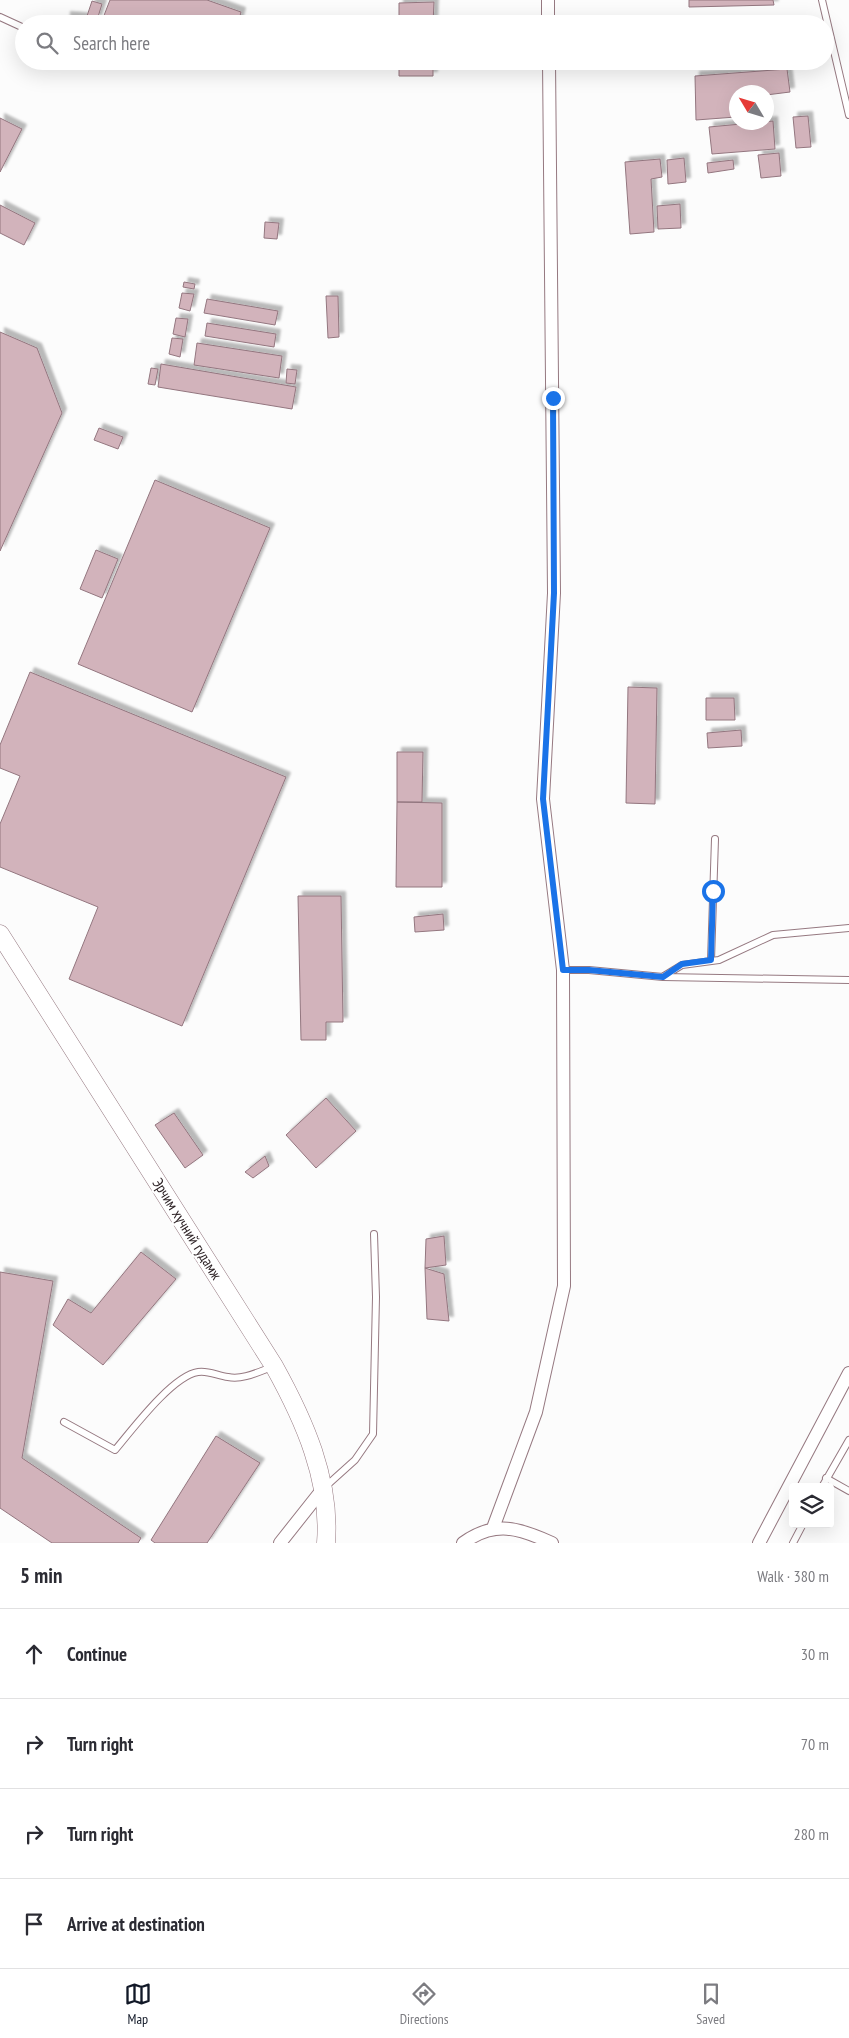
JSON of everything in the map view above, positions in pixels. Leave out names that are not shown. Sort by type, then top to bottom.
[{"type":"main road","name":"Эрчим хүчний гудамж","points":[[0,934],[274,1366],[307,1432],[326,1512],[326,1543]]},
{"type":"street","points":[[548,0],[548,15]]},
{"type":"street","points":[[493,1528],[536,1412],[564,1286],[563,970],[543,799],[554,593],[549,70]]},
{"type":"street","points":[[759,1543],[849,1373]]},
{"type":"street","points":[[280,1543],[322,1490]]},
{"type":"street","points":[[463,1543],[493,1528],[518,1530],[552,1543]]},
{"type":"lane","points":[[822,0],[826,15]]},
{"type":"lane","points":[[0,17],[15,24]]},
{"type":"lane","points":[[834,51],[849,115]]},
{"type":"lane","points":[[711,960],[715,840]]},
{"type":"lane","points":[[663,977],[682,964],[719,960],[773,935],[849,928]]},
{"type":"lane","points":[[563,970],[589,970],[663,977],[849,980]]},
{"type":"lane","points":[[322,1490],[355,1460],[373,1434],[376,1297],[374,1234]]},
{"type":"lane","points":[[64,1422],[114,1450],[160,1399],[184,1377],[202,1372],[236,1378],[252,1375],[274,1366]]},
{"type":"lane","points":[[824,1483],[849,1440]]},
{"type":"lane","points":[[826,1478],[849,1491]]},
{"type":"lane","points":[[793,1543],[802,1528]]},
{"type":"building","points":[[110,0],[207,0],[241,12],[240,15],[104,15]]},
{"type":"building","points":[[689,0],[773,0],[774,5],[689,7]]},
{"type":"building","points":[[92,1],[102,4],[99,15],[87,15]]},
{"type":"building","points":[[434,2],[433,15],[399,15],[399,3]]},
{"type":"building","points":[[399,70],[433,70],[433,76],[399,76]]},
{"type":"building","points":[[787,70],[790,92],[774,94],[774,85],[729,85],[729,118],[696,120],[695,76]]},
{"type":"building","points":[[808,116],[811,147],[796,148],[793,117]]},
{"type":"building","points":[[0,118],[22,129],[0,172]]},
{"type":"building","points":[[729,125],[729,130],[774,130],[775,149],[712,154],[709,127]]},
{"type":"building","points":[[779,153],[781,176],[761,178],[758,155]]},
{"type":"building","points":[[684,158],[686,182],[668,184],[667,160]]},
{"type":"building","points":[[660,159],[662,177],[651,179],[654,232],[630,234],[625,162]]},
{"type":"building","points":[[733,160],[734,169],[708,173],[707,163]]},
{"type":"building","points":[[680,204],[681,228],[658,229],[657,206]]},
{"type":"building","points":[[0,205],[35,223],[24,245],[0,233]]},
{"type":"building","points":[[265,222],[279,223],[277,239],[264,238]]},
{"type":"building","points":[[184,282],[195,284],[194,289],[183,287]]},
{"type":"building","points":[[182,293],[194,294],[190,311],[179,308]]},
{"type":"building","points":[[326,296],[338,296],[339,337],[328,338]]},
{"type":"building","points":[[207,299],[278,311],[275,325],[204,313]]},
{"type":"building","points":[[176,318],[188,319],[185,337],[173,334]]},
{"type":"building","points":[[207,323],[276,334],[274,347],[205,336]]},
{"type":"building","points":[[0,332],[37,348],[62,413],[0,551]]},
{"type":"building","points":[[172,338],[183,339],[180,357],[169,354]]},
{"type":"building","points":[[197,343],[282,356],[279,378],[194,365]]},
{"type":"building","points":[[161,364],[296,387],[292,409],[158,387]]},
{"type":"building","points":[[151,368],[158,369],[155,385],[148,384]]},
{"type":"building","points":[[287,369],[297,370],[295,384],[286,383]]},
{"type":"building","points":[[99,428],[123,437],[118,449],[94,440]]},
{"type":"building","points":[[155,480],[270,528],[192,712],[78,664]]},
{"type":"building","points":[[96,550],[118,559],[102,598],[80,589]]},
{"type":"building","points":[[30,672],[286,777],[182,1026],[69,979],[98,907],[0,867],[0,824],[20,776],[0,768],[0,745]]},
{"type":"building","points":[[628,687],[657,688],[655,804],[626,803]]},
{"type":"building","points":[[706,698],[734,698],[735,720],[706,720]]},
{"type":"building","points":[[741,730],[742,746],[708,748],[707,733]]},
{"type":"building","points":[[397,752],[423,752],[422,802],[397,802]]},
{"type":"building","points":[[397,802],[442,803],[442,887],[396,887]]},
{"type":"building","points":[[298,896],[341,896],[343,1022],[326,1022],[326,1040],[301,1040]]},
{"type":"building","points":[[443,914],[444,930],[415,932],[414,917]]},
{"type":"building","points":[[326,1098],[356,1131],[316,1168],[286,1135]]},
{"type":"building","points":[[174,1113],[203,1155],[185,1168],[155,1125]]},
{"type":"building","points":[[265,1156],[269,1166],[253,1178],[245,1172]]},
{"type":"building","points":[[444,1236],[446,1265],[425,1268],[426,1239]]},
{"type":"building","points":[[141,1252],[176,1279],[103,1365],[53,1325],[68,1299],[91,1313]]},
{"type":"building","points":[[425,1268],[444,1274],[449,1321],[427,1319]]},
{"type":"building","points":[[0,1272],[53,1281],[22,1458],[141,1538],[138,1543],[52,1543],[0,1508]]},
{"type":"building","points":[[216,1436],[260,1463],[207,1543],[155,1543],[151,1540]]},
{"type":"route","points":[[553,398],[554,593],[543,799],[563,970],[589,970],[663,977],[682,964],[711,960],[713,891]]}]
